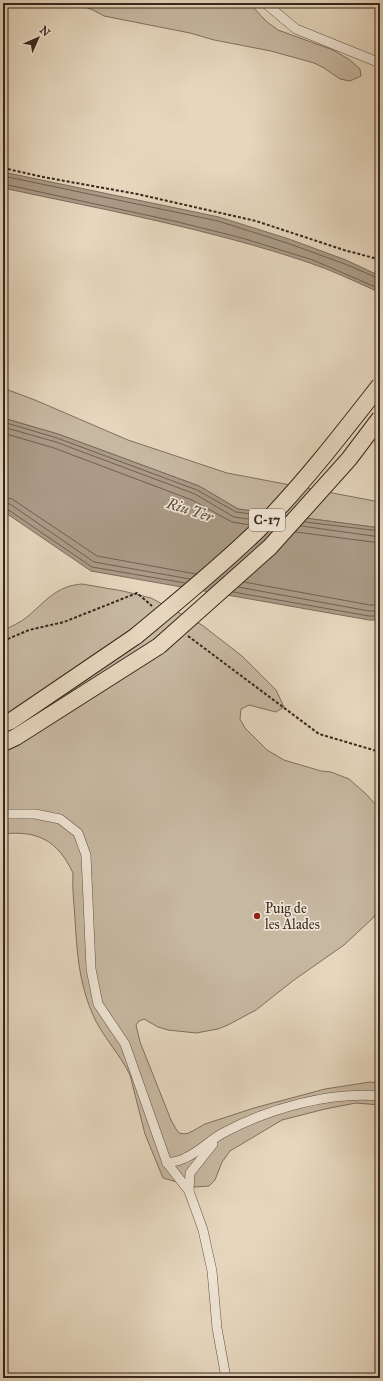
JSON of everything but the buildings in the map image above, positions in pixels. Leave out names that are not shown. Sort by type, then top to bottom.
[{"type":"highway","name":"C-17","points":[[3,724],[11,721],[136,636],[199,584],[258,529],[301,484],[380,385]]},
{"type":"highway","name":"C-17","points":[[3,743],[159,646],[270,547],[349,458],[380,418]]},
{"type":"street","points":[[265,3],[296,29],[380,63]]},
{"type":"street","points":[[3,814],[35,814],[60,819],[78,833],[86,855],[92,969],[98,1004],[125,1044],[167,1163],[189,1190],[203,1230],[212,1270],[217,1328],[226,1378]]},
{"type":"street","points":[[167,1163],[184,1159],[223,1133],[267,1113],[326,1098],[363,1094],[380,1096]]},
{"type":"street","points":[[189,1190],[190,1173],[223,1133]]},
{"type":"path","points":[[3,168],[137,194],[256,221],[380,261]]},
{"type":"path","points":[[3,641],[29,630],[64,622],[137,593],[155,609]]},
{"type":"path","points":[[185,634],[319,734],[380,752]]},
{"type":"shaded area","points":[[74,3],[249,3],[267,22],[278,30],[333,50],[350,60],[360,69],[361,76],[350,81],[340,79],[314,63],[271,51],[104,16]]},
{"type":"shaded area","points":[[3,388],[35,400],[128,440],[227,473],[380,502],[380,528],[238,509],[199,486],[58,434],[3,418]]},
{"type":"shaded area","points":[[82,584],[123,591],[151,598],[202,625],[242,656],[276,690],[284,707],[276,712],[249,705],[241,709],[240,719],[245,728],[267,750],[284,760],[321,771],[331,772],[349,779],[365,793],[378,807],[380,812],[380,906],[373,918],[344,945],[294,980],[256,1010],[218,1029],[196,1033],[168,1030],[158,1027],[144,1019],[139,1021],[136,1025],[140,1042],[171,1120],[179,1133],[189,1133],[205,1124],[254,1108],[325,1089],[370,1082],[380,1083],[380,1105],[356,1103],[282,1120],[230,1151],[222,1162],[215,1180],[209,1186],[195,1187],[163,1178],[145,1134],[130,1075],[97,1023],[88,1003],[82,980],[77,944],[73,873],[67,862],[61,853],[53,846],[46,840],[37,836],[15,833],[3,834],[3,631],[24,619],[58,591],[73,585]]},
{"type":"water","points":[[3,172],[219,217],[289,239],[346,260],[380,276],[380,293],[318,266],[234,240],[119,212],[3,188]]},
{"type":"water","name":"Riu Ter","points":[[3,418],[58,434],[199,486],[238,509],[380,528],[380,620],[369,620],[91,571],[3,511]]},
{"type":"place","name":"Puig de les Alades","points":[[257,916]]}]
